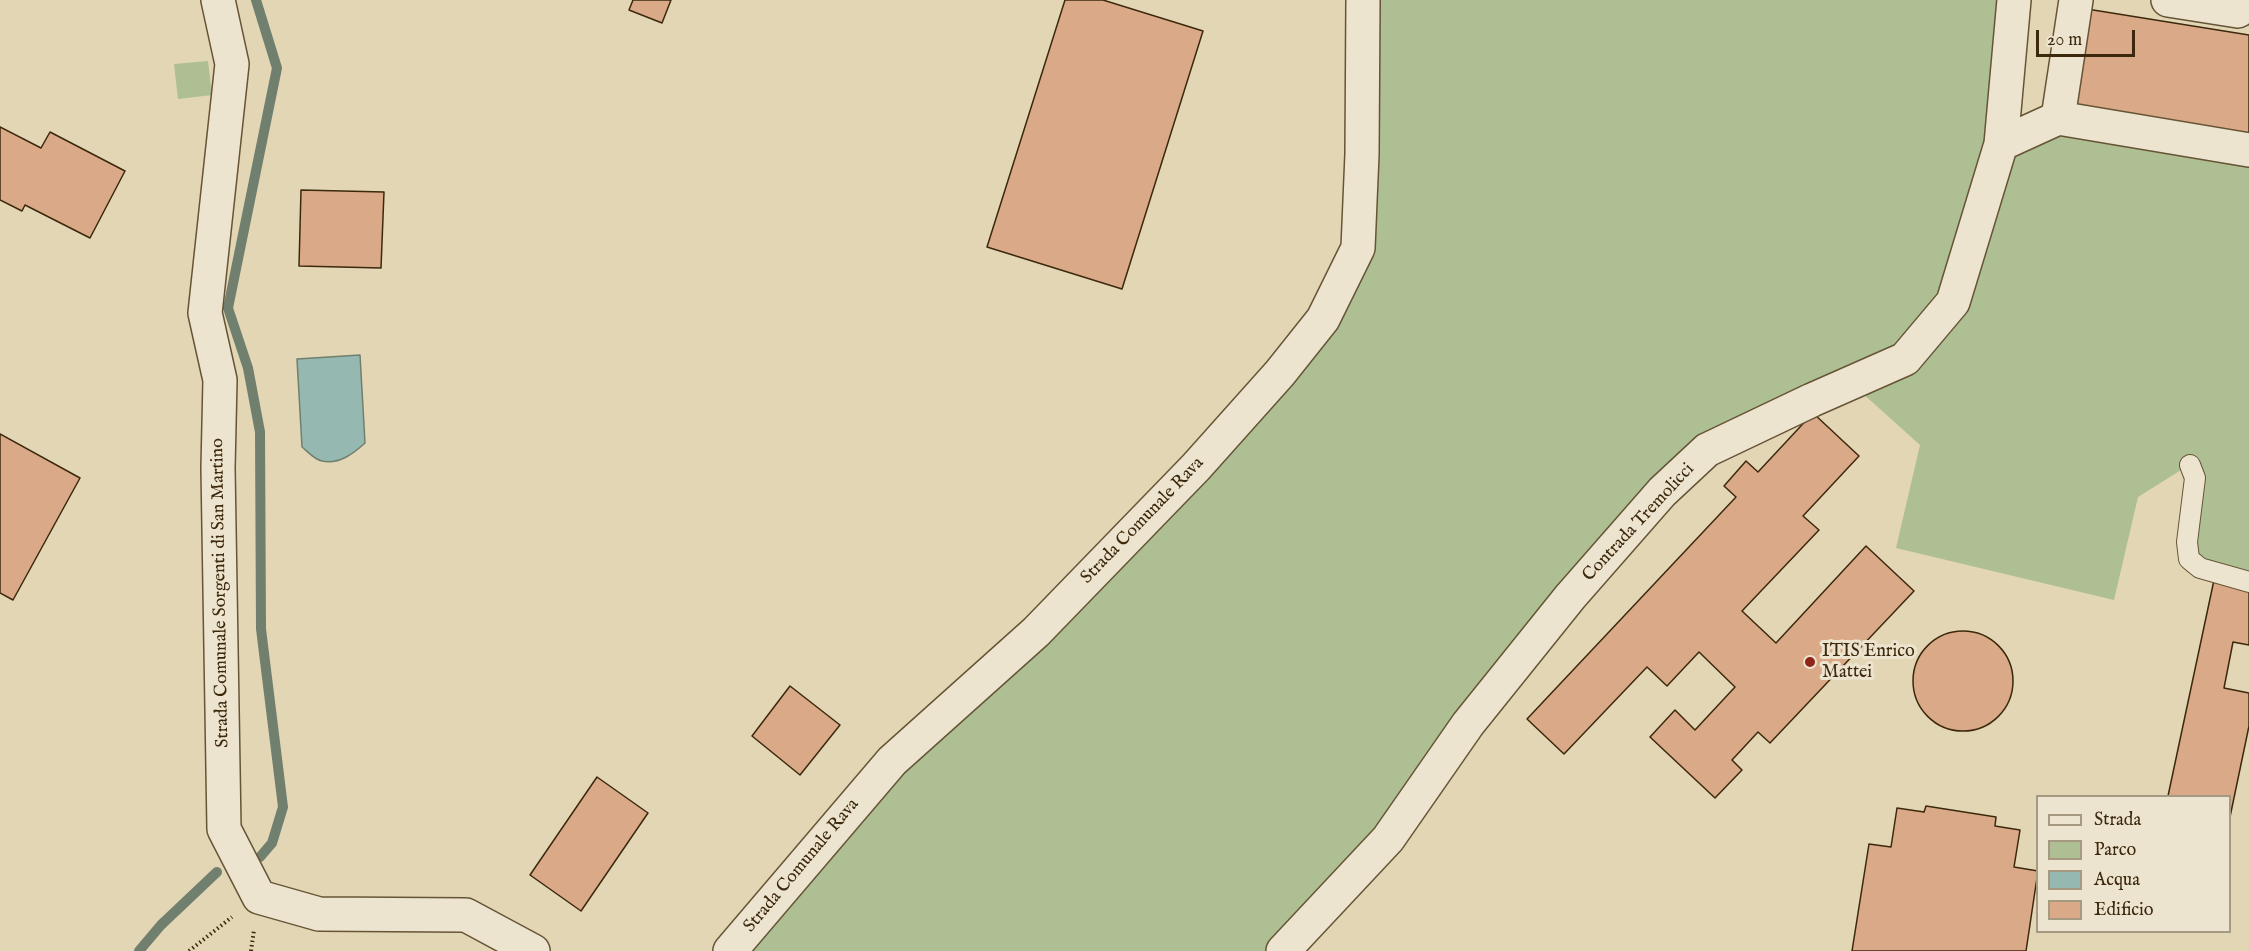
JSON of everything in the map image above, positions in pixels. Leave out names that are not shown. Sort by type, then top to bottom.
[{"type":"street","name":"Strada Comunale Sorgenti di San Martino","points":[[218,0],[232,64],[205,313],[220,380],[218,468],[224,830],[259,897]]},
{"type":"street","name":"Strada Comunale Rava","points":[[730,951],[892,761],[1036,632],[1196,467],[1280,373],[1323,319],[1358,248],[1362,154],[1363,0]]},
{"type":"street","name":"Contrada Tremolicci","points":[[1283,951],[1388,839],[1468,724],[1570,597],[1662,492],[1707,450],[1905,359],[1953,303],[2001,144],[2014,0]]},
{"type":"street","points":[[2058,118],[2076,0]]},
{"type":"street","points":[[2168,0],[2238,11],[2241,0]]},
{"type":"street","points":[[2001,144],[2058,118],[2249,150]]},
{"type":"street","points":[[259,897],[320,914],[466,915],[533,951]]},
{"type":"lane","points":[[2190,465],[2195,478],[2187,542],[2189,559],[2200,568],[2249,582]]},
{"type":"path","points":[[189,951],[259,897]]},
{"type":"green space","points":[[1363,0],[2014,0],[2001,143],[2058,118],[2249,150],[2249,582],[2189,559],[2189,465],[2138,497],[2114,600],[1896,548],[1920,445],[1851,383],[1707,450],[1283,951],[730,951],[1196,467],[1358,248]]},
{"type":"green space","points":[[208,61],[212,95],[178,99],[174,64]]},
{"type":"water","points":[[360,355],[365,443],[340,460],[328,462],[319,460],[302,447],[297,359]]},
{"type":"building","points":[[633,0],[671,0],[662,23],[629,10]]},
{"type":"building","points":[[1065,0],[1103,0],[1203,31],[1122,289],[987,247]]},
{"type":"building","points":[[2087,9],[2249,35],[2249,135],[2070,105]]},
{"type":"building","points":[[0,127],[41,148],[50,132],[125,171],[90,238],[25,205],[22,211],[0,200]]},
{"type":"building","points":[[301,190],[384,192],[381,268],[299,266]]},
{"type":"building","points":[[1813,413],[1859,456],[1803,516],[1819,530],[1742,611],[1776,643],[1866,546],[1914,591],[1770,743],[1758,732],[1732,760],[1742,770],[1715,798],[1650,737],[1675,710],[1695,730],[1735,687],[1699,652],[1667,686],[1647,667],[1564,754],[1527,719],[1736,497],[1724,486],[1746,461],[1758,472]]},
{"type":"building","points":[[0,434],[80,478],[13,600],[0,593]]},
{"type":"building","points":[[2214,580],[2249,587],[2249,645],[2233,642],[2224,688],[2249,693],[2249,726],[2231,812],[2231,795],[2168,795]]},
{"type":"building","points":[[1963,631],[1991,639],[2005,653],[2013,681],[2005,709],[1991,723],[1963,731],[1935,723],[1921,709],[1913,681],[1921,653],[1935,639]]},
{"type":"building","points":[[790,686],[840,725],[800,775],[752,736]]},
{"type":"building","points":[[597,777],[648,813],[581,911],[530,875]]},
{"type":"building","points":[[1926,806],[1996,817],[1995,826],[2020,830],[2014,867],[2036,871],[2026,951],[1852,951],[1869,844],[1891,847],[1897,808],[1924,812]]},
{"type":"waterway","points":[[256,0],[277,68],[228,308],[248,368],[260,432],[261,629],[283,807],[272,843],[260,857]]},
{"type":"waterway","points":[[139,951],[161,925],[217,872]]},
{"type":"place","name":"ITIS Enrico Mattei","points":[[1810,662]]}]
